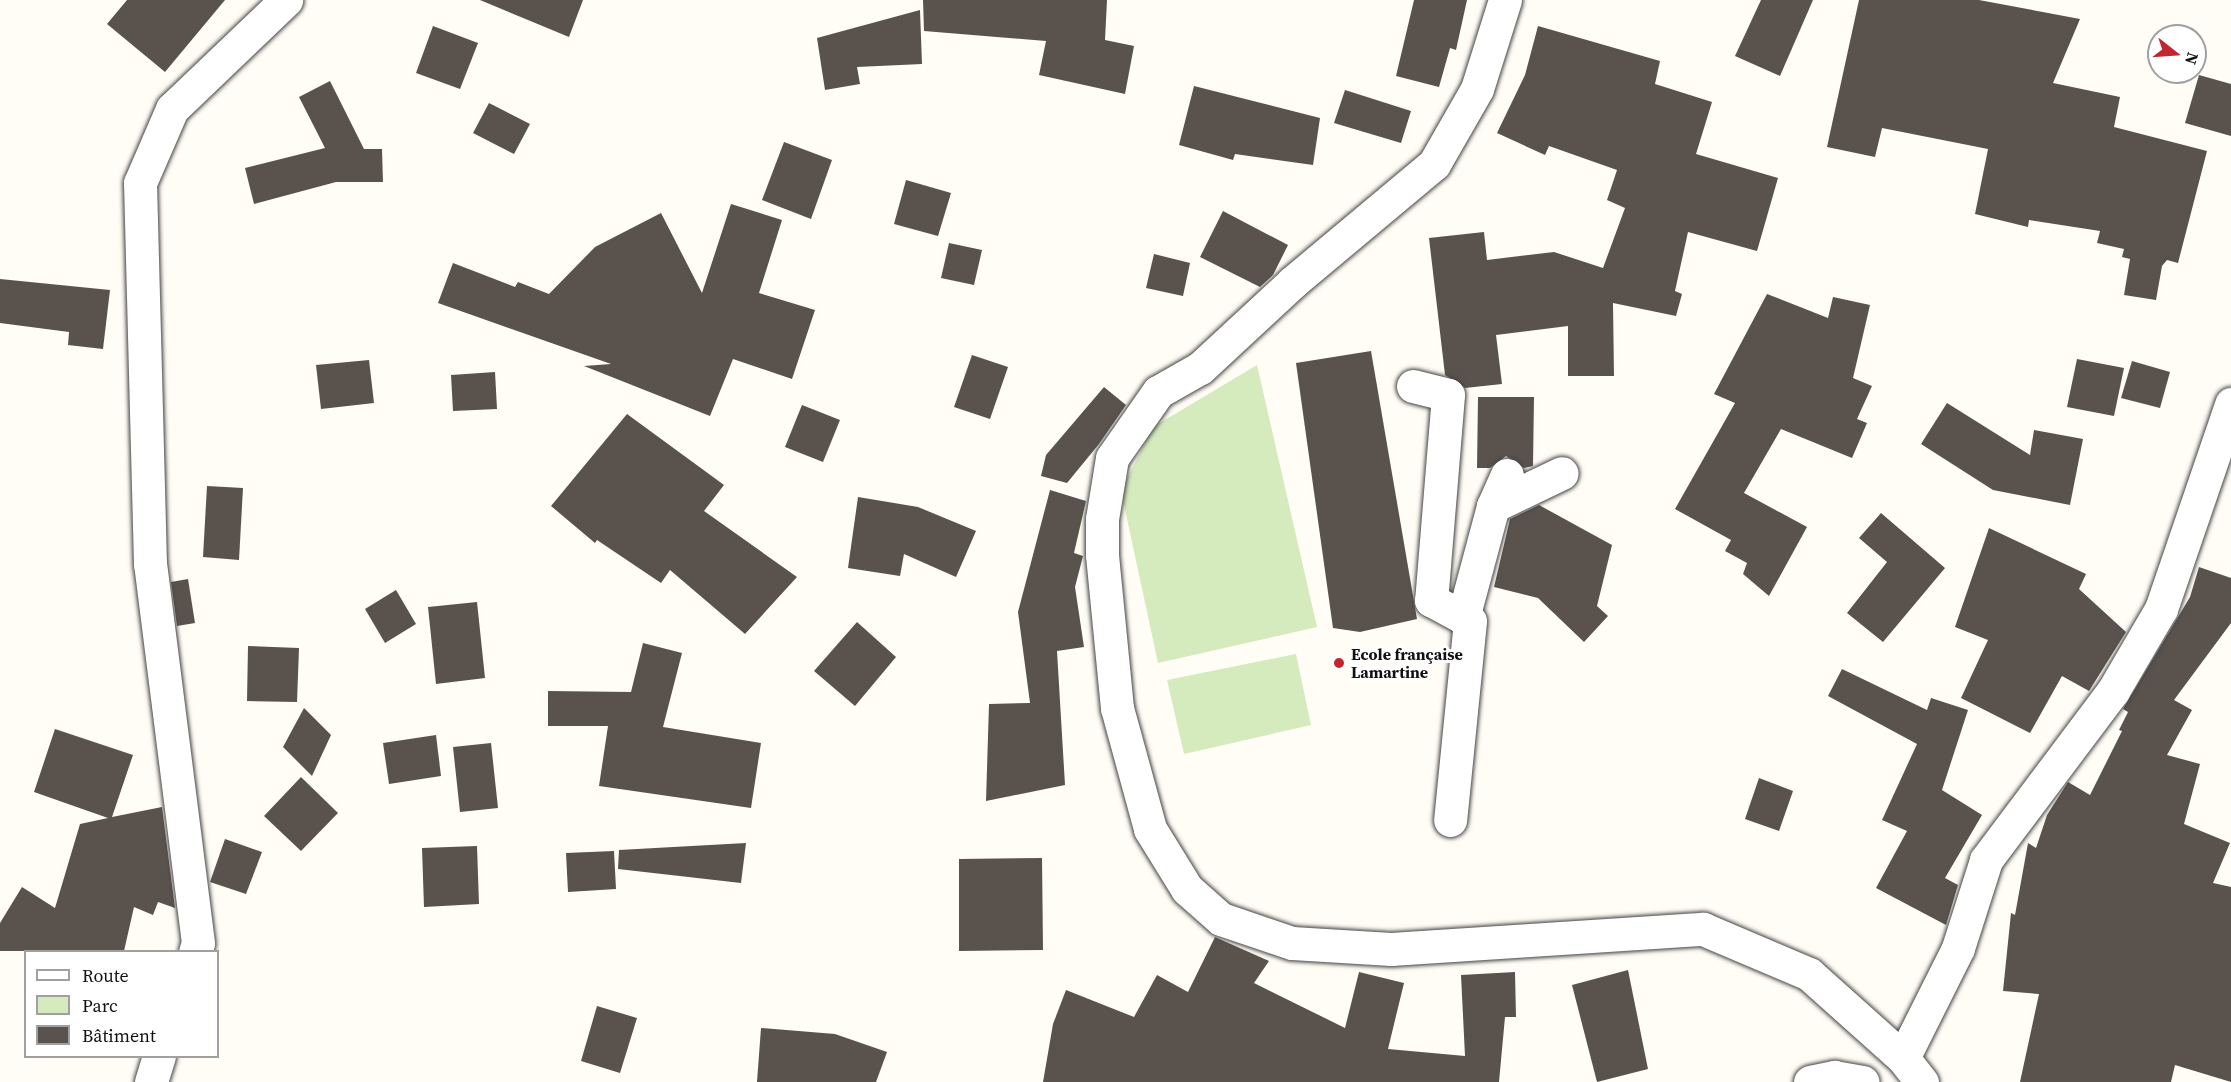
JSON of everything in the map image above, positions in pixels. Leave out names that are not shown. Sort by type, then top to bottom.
[{"type":"street","points":[[195,950],[198,943],[150,564],[140,183],[172,109],[286,0]]},
{"type":"street","points":[[1505,0],[1477,89],[1434,164],[1293,282],[1200,368],[1158,392],[1112,458],[1102,519],[1102,555],[1117,708],[1150,829],[1187,889],[1221,919],[1292,942],[1391,949],[1703,929],[1809,974],[1913,1070],[1958,948],[1986,860],[2113,691],[2160,609],[2228,423]]},
{"type":"street","points":[[1413,386],[1448,395],[1430,583],[1431,600],[1470,621],[1450,820]]},
{"type":"street","points":[[1493,506],[1562,473]]},
{"type":"street","points":[[1463,618],[1493,506],[1507,475]]},
{"type":"street","points":[[151,1082],[158,1058]]},
{"type":"street","points":[[1810,1082],[1834,1077],[1863,1082]]},
{"type":"green space","points":[[1257,365],[1317,627],[1158,663],[1121,491],[1153,427]]},
{"type":"green space","points":[[1296,654],[1311,725],[1184,754],[1167,680]]},
{"type":"building","points":[[127,0],[225,0],[165,72],[107,24]]},
{"type":"building","points":[[480,0],[583,0],[569,37]]},
{"type":"building","points":[[923,0],[1107,0],[1105,40],[1134,46],[1125,94],[1039,75],[1046,41],[924,31]]},
{"type":"building","points":[[1414,0],[1467,0],[1456,50],[1450,48],[1439,87],[1396,76]]},
{"type":"building","points":[[1761,0],[1813,0],[1780,76],[1735,56]]},
{"type":"building","points":[[1859,0],[1979,0],[2080,19],[2053,83],[2120,97],[2114,127],[2207,151],[2178,263],[2167,260],[2162,266],[2156,300],[2124,295],[2130,259],[2122,257],[2124,249],[2097,243],[2100,231],[2029,220],[2028,227],[1975,214],[1988,149],[1882,128],[1875,157],[1827,147]]},
{"type":"building","points":[[920,10],[922,64],[857,67],[860,84],[825,90],[817,38]]},
{"type":"building","points":[[433,26],[478,43],[460,89],[416,73]]},
{"type":"building","points":[[1538,26],[1660,61],[1655,84],[1712,102],[1696,154],[1778,178],[1757,251],[1688,232],[1675,291],[1682,294],[1676,316],[1613,303],[1614,376],[1568,376],[1568,326],[1496,335],[1502,384],[1465,388],[1445,375],[1429,238],[1484,232],[1487,260],[1554,252],[1603,268],[1625,208],[1607,200],[1617,170],[1549,146],[1545,155],[1497,133],[1525,75]]},
{"type":"building","points":[[2207,77],[2231,84],[2231,136],[2185,123],[2196,84],[2207,84]]},
{"type":"building","points":[[330,81],[364,149],[382,149],[383,182],[336,182],[254,204],[245,168],[325,148],[299,97]]},
{"type":"building","points":[[1194,86],[1320,118],[1313,165],[1235,154],[1233,160],[1179,145]]},
{"type":"building","points":[[1345,90],[1411,111],[1401,143],[1334,123]]},
{"type":"building","points":[[489,103],[530,124],[514,154],[473,133]]},
{"type":"building","points":[[784,142],[832,160],[811,219],[762,200]]},
{"type":"building","points":[[906,180],[951,193],[938,236],[894,224]]},
{"type":"building","points":[[731,204],[782,220],[759,293],[815,310],[792,379],[733,359],[710,416],[584,366],[611,364],[438,303],[453,263],[515,287],[518,282],[549,294],[595,247],[661,213],[702,293]]},
{"type":"building","points":[[1223,211],[1288,245],[1273,275],[1260,287],[1200,257]]},
{"type":"building","points":[[949,243],[982,250],[974,285],[941,278]]},
{"type":"building","points":[[1154,254],[1190,263],[1183,296],[1146,288]]},
{"type":"building","points":[[0,279],[110,290],[103,349],[68,345],[69,332],[0,323]]},
{"type":"building","points":[[1767,294],[1828,318],[1833,297],[1870,305],[1853,378],[1872,386],[1857,419],[1867,423],[1852,458],[1781,429],[1744,493],[1807,527],[1769,596],[1743,574],[1747,563],[1725,551],[1731,540],[1675,509],[1735,403],[1714,394]]},
{"type":"building","points":[[1371,351],[1417,619],[1360,632],[1333,628],[1296,363]]},
{"type":"building","points":[[972,355],[1008,367],[990,419],[954,407]]},
{"type":"building","points":[[2077,359],[2124,368],[2114,416],[2067,407]]},
{"type":"building","points":[[369,360],[374,403],[321,409],[316,365]]},
{"type":"building","points":[[2132,361],[2170,372],[2160,408],[2121,398]]},
{"type":"building","points":[[495,372],[497,409],[453,411],[451,375]]},
{"type":"building","points":[[1104,387],[1126,405],[1099,444],[1067,483],[1041,476],[1046,455]]},
{"type":"building","points":[[1478,397],[1534,397],[1533,466],[1524,468],[1506,456],[1490,468],[1477,468]]},
{"type":"building","points":[[1947,403],[2030,455],[2034,430],[2083,439],[2070,505],[1993,490],[1921,444]]},
{"type":"building","points":[[802,405],[840,420],[823,462],[785,447]]},
{"type":"building","points":[[627,414],[724,485],[704,511],[797,577],[745,634],[670,570],[661,583],[597,540],[595,543],[551,506]]},
{"type":"building","points":[[207,486],[243,488],[239,560],[203,557]]},
{"type":"building","points":[[1050,490],[1086,501],[1074,553],[1083,556],[1075,587],[1084,647],[1057,651],[1065,785],[986,801],[989,704],[1030,703],[1018,612]]},
{"type":"building","points":[[858,497],[918,507],[976,531],[956,577],[904,554],[900,576],[848,568]]},
{"type":"building","points":[[1539,505],[1612,545],[1597,606],[1608,616],[1584,642],[1538,598],[1494,587],[1510,519]]},
{"type":"building","points":[[1881,513],[1945,568],[1883,642],[1847,613],[1887,562],[1859,538]]},
{"type":"building","points":[[1989,528],[2086,574],[2079,589],[2126,632],[2089,691],[2062,676],[2030,733],[1961,698],[1988,640],[1955,627]]},
{"type":"building","points":[[2199,567],[2231,578],[2231,623],[2174,700],[2192,710],[2167,755],[2200,764],[2184,824],[2230,843],[2213,883],[2231,887],[2231,1082],[2175,1065],[2171,1082],[2020,1082],[2039,994],[2003,991],[2011,913],[2015,915],[2028,843],[2036,848],[2047,815],[2068,782],[2090,795],[2122,731],[2119,730],[2128,712],[2123,709],[2190,597]]},
{"type":"building","points":[[188,579],[195,623],[177,626],[171,582]]},
{"type":"building","points":[[396,590],[416,624],[385,643],[365,609]]},
{"type":"building","points":[[477,602],[485,678],[436,684],[428,607]]},
{"type":"building","points":[[857,622],[896,657],[855,706],[814,671]]},
{"type":"building","points":[[643,643],[682,653],[663,727],[761,743],[751,808],[599,786],[608,726],[548,726],[548,691],[631,692]]},
{"type":"building","points":[[248,646],[299,648],[297,702],[247,701]]},
{"type":"building","points":[[1842,669],[1927,710],[1931,698],[1968,710],[1942,790],[1982,815],[1945,878],[1958,885],[1946,925],[1876,888],[1907,831],[1882,820],[1917,744],[1828,696]]},
{"type":"building","points":[[304,708],[331,735],[312,776],[283,747]]},
{"type":"building","points":[[55,729],[133,755],[112,817],[162,807],[175,908],[158,902],[153,915],[134,907],[124,950],[0,951],[0,923],[22,887],[55,908],[80,824],[108,818],[34,792]]},
{"type":"building","points":[[436,735],[441,776],[389,784],[383,743]]},
{"type":"building","points":[[491,743],[498,808],[460,812],[453,747]]},
{"type":"building","points":[[301,777],[338,813],[301,851],[264,816]]},
{"type":"building","points":[[1759,778],[1793,791],[1779,831],[1745,819]]},
{"type":"building","points":[[225,839],[262,852],[246,894],[210,882]]},
{"type":"building","points":[[746,843],[741,883],[618,869],[619,850]]},
{"type":"building","points":[[477,846],[479,904],[424,907],[422,848]]},
{"type":"building","points":[[614,851],[616,889],[568,892],[566,853]]},
{"type":"building","points":[[1042,858],[1043,950],[959,951],[959,859]]},
{"type":"building","points":[[1215,937],[1269,961],[1254,983],[1345,1028],[1359,972],[1404,983],[1388,1049],[1465,1056],[1461,975],[1515,972],[1516,1017],[1505,1017],[1499,1082],[1043,1082],[1053,1024],[1066,990],[1134,1017],[1157,975],[1188,992]]},
{"type":"building","points":[[1628,970],[1648,1069],[1597,1082],[1572,985]]},
{"type":"building","points":[[597,1006],[637,1018],[620,1073],[581,1061]]},
{"type":"building","points":[[761,1028],[835,1034],[887,1052],[876,1082],[757,1082]]},
{"type":"place","name":"Ecole française Lamartine","points":[[1339,663]]}]
